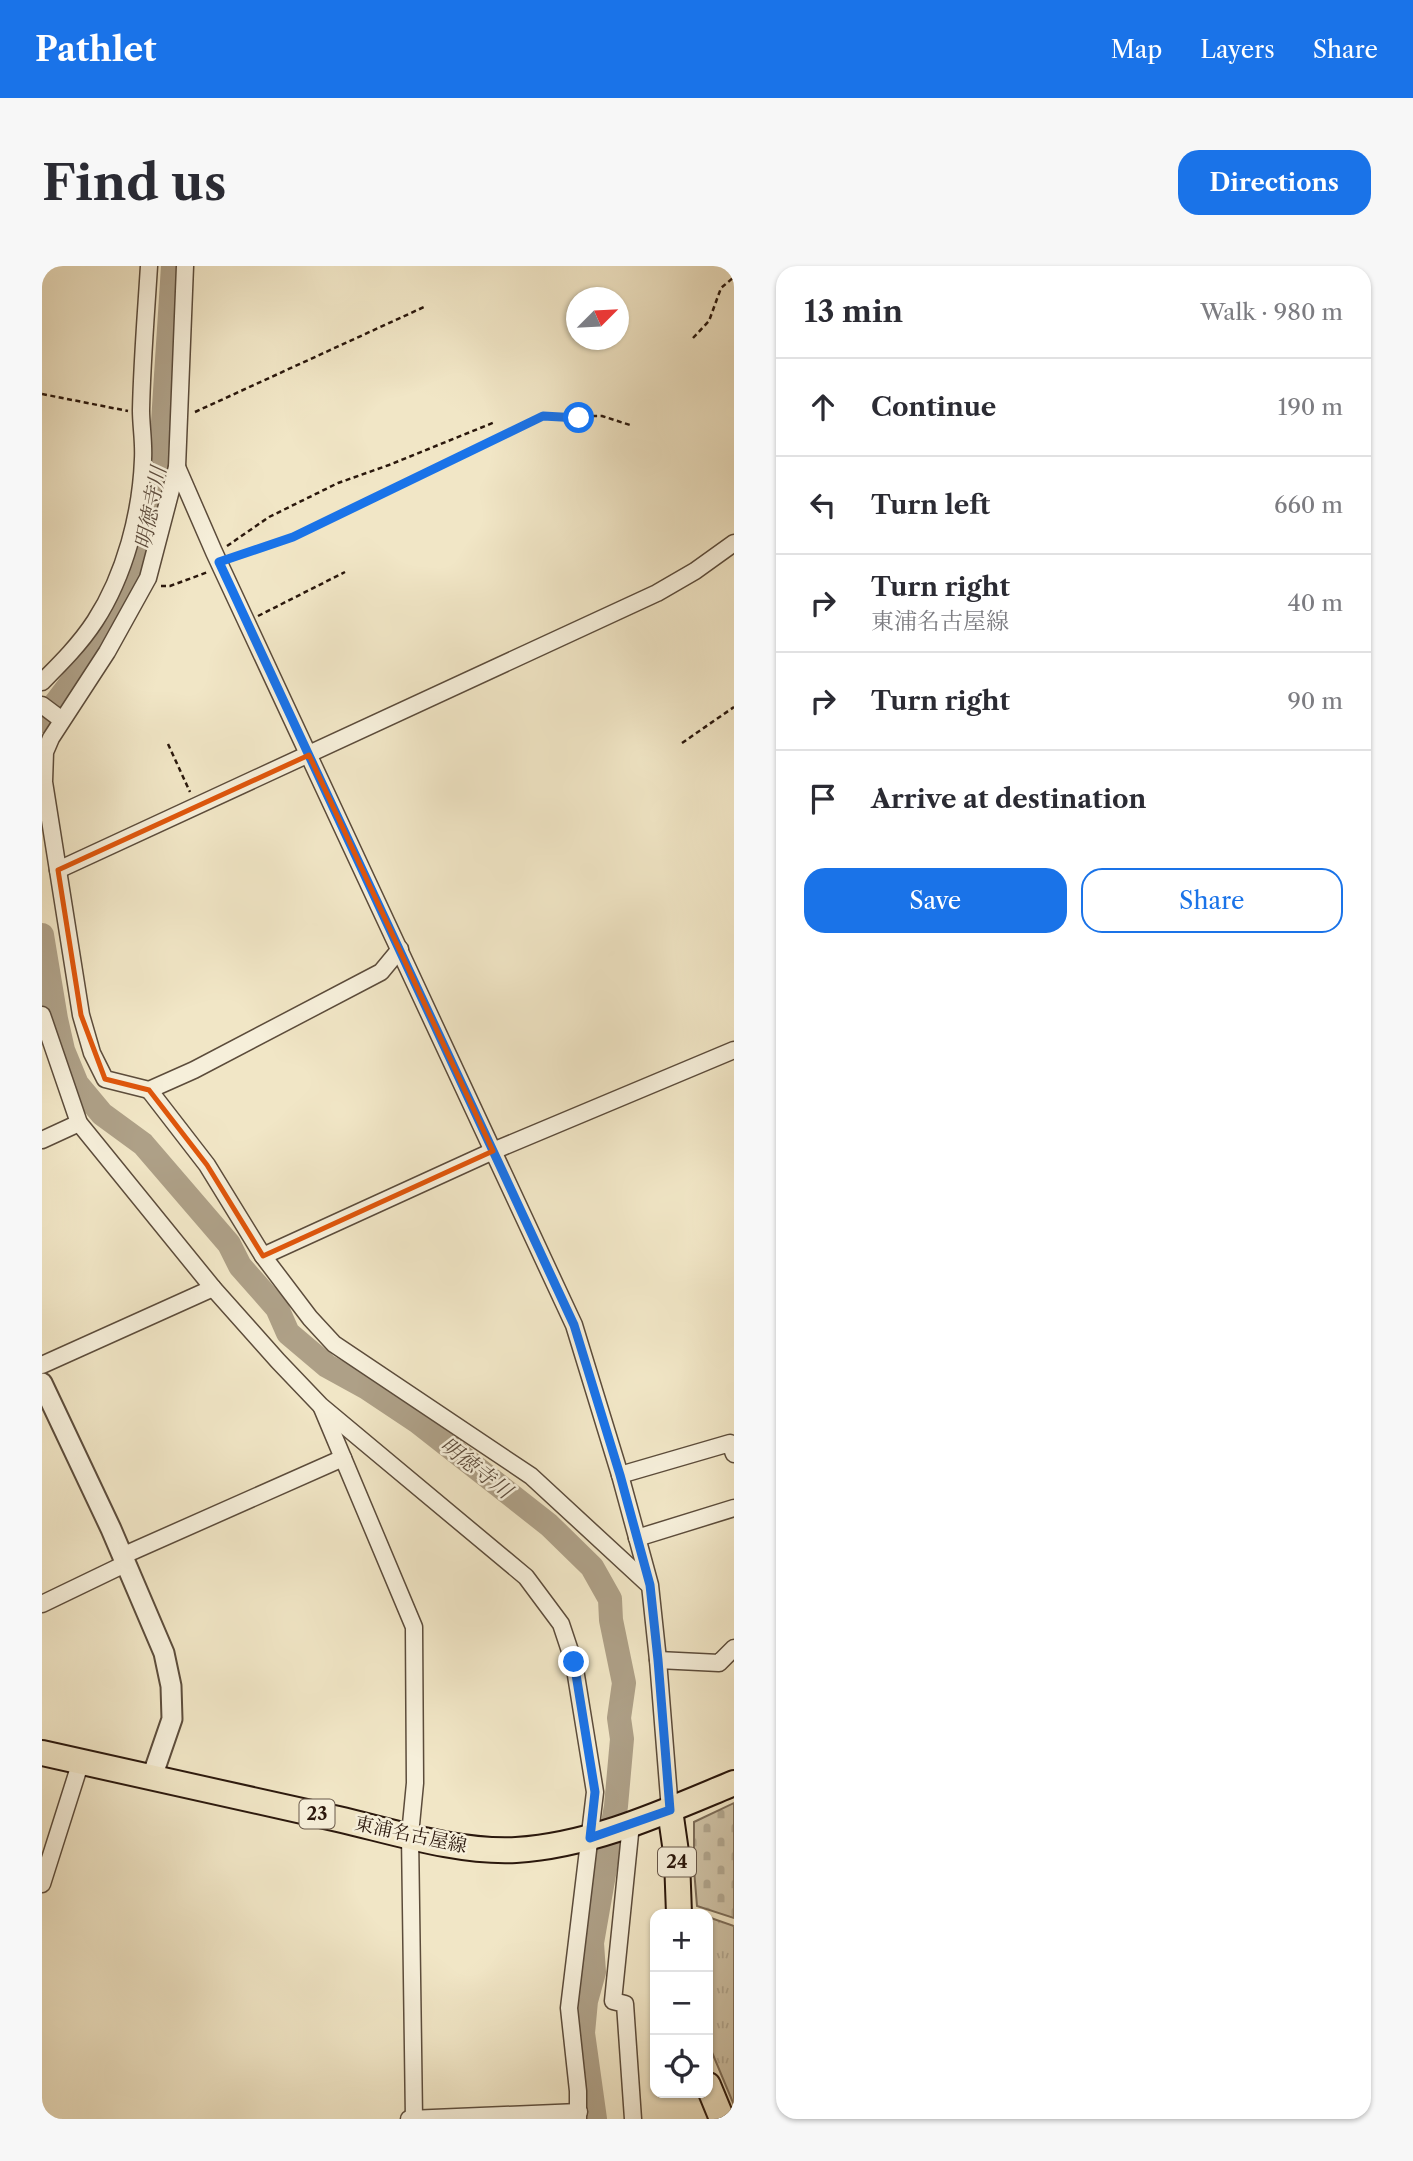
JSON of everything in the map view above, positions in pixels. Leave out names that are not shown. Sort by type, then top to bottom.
[{"type":"main road","name":"東浦名古屋線","points":[[42,1753],[458,1845],[513,1850],[566,1844],[592,1837],[670,1810],[734,1783]]},
{"type":"main road","name":"24","points":[[670,1810],[677,1859],[679,1909]]},
{"type":"main road","points":[[713,2097],[722,2119]]},
{"type":"street","points":[[42,682],[71,652],[97,618],[121,569],[135,516],[143,462],[141,413],[149,266]]},
{"type":"street","points":[[185,266],[177,467],[146,581],[107,652],[59,718],[44,764],[44,782],[81,1015],[92,1053],[105,1079],[149,1090],[194,1070],[381,972],[400,949]]},
{"type":"street","points":[[177,467],[574,1325],[650,1585],[670,1810]]},
{"type":"street","points":[[58,870],[657,593],[695,571],[734,543]]},
{"type":"street","points":[[42,705],[59,718]]},
{"type":"street","points":[[42,1015],[79,1124],[213,1288],[321,1406],[526,1577],[561,1624],[574,1662],[595,1792],[592,1837],[569,2008],[578,2116],[412,2119],[410,1835],[415,1783],[414,1627],[321,1406]]},
{"type":"street","points":[[263,1256],[493,1150],[734,1050]]},
{"type":"street","points":[[149,1090],[207,1165],[263,1256],[310,1318],[334,1344],[531,1476],[650,1585]]},
{"type":"street","points":[[42,1140],[79,1124]]},
{"type":"street","points":[[42,1365],[213,1288]]},
{"type":"street","points":[[42,1383],[153,1623],[164,1653],[172,1686],[172,1719],[152,1777]]},
{"type":"street","points":[[620,1475],[730,1443],[734,1454]]},
{"type":"street","points":[[42,1604],[123,1560],[343,1458]]},
{"type":"street","points":[[637,1538],[734,1508]]},
{"type":"street","points":[[658,1660],[719,1663],[734,1647]]},
{"type":"street","points":[[42,1884],[81,1761]]},
{"type":"street","points":[[631,1824],[613,2001],[625,2004],[634,2119]]},
{"type":"path","points":[[693,338],[709,321],[721,288],[734,277]]},
{"type":"path","points":[[179,412],[192,413],[424,307]]},
{"type":"path","points":[[42,394],[141,413]]},
{"type":"path","points":[[146,581],[164,587],[170,586],[218,560],[293,537],[543,416],[602,416],[633,426]]},
{"type":"path","points":[[218,560],[227,546],[269,517],[316,493],[495,422]]},
{"type":"path","points":[[247,622],[345,572]]},
{"type":"path","points":[[682,743],[734,707]]},
{"type":"path","points":[[168,744],[197,806]]},
{"type":"highlighted area","points":[[309,755],[493,1151],[263,1256],[207,1165],[149,1090],[105,1079],[81,1015],[58,870]]},
{"type":"green space","points":[[734,1803],[734,1918],[697,1906],[694,1822]]},
{"type":"green space","points":[[713,1919],[734,1926],[734,2105],[713,2055]]},
{"type":"waterway","name":"明徳寺川","points":[[42,721],[103,641],[126,603],[140,564],[160,469],[173,266]]},
{"type":"waterway","name":"明徳寺川","points":[[42,935],[63,1050],[77,1084],[102,1114],[143,1144],[229,1244],[240,1266],[277,1308],[288,1333],[327,1366],[367,1388],[418,1422],[549,1525],[592,1567],[610,1599],[611,1620],[624,1683],[619,1718],[622,1739],[616,1806],[592,1943],[594,1972],[586,2001],[583,2033],[595,2119]]},
{"type":"route","points":[[574,1662],[595,1792],[590,1838],[670,1810],[650,1585],[620,1475],[574,1325],[219,562],[313,528],[462,453],[543,416],[579,418]]}]
